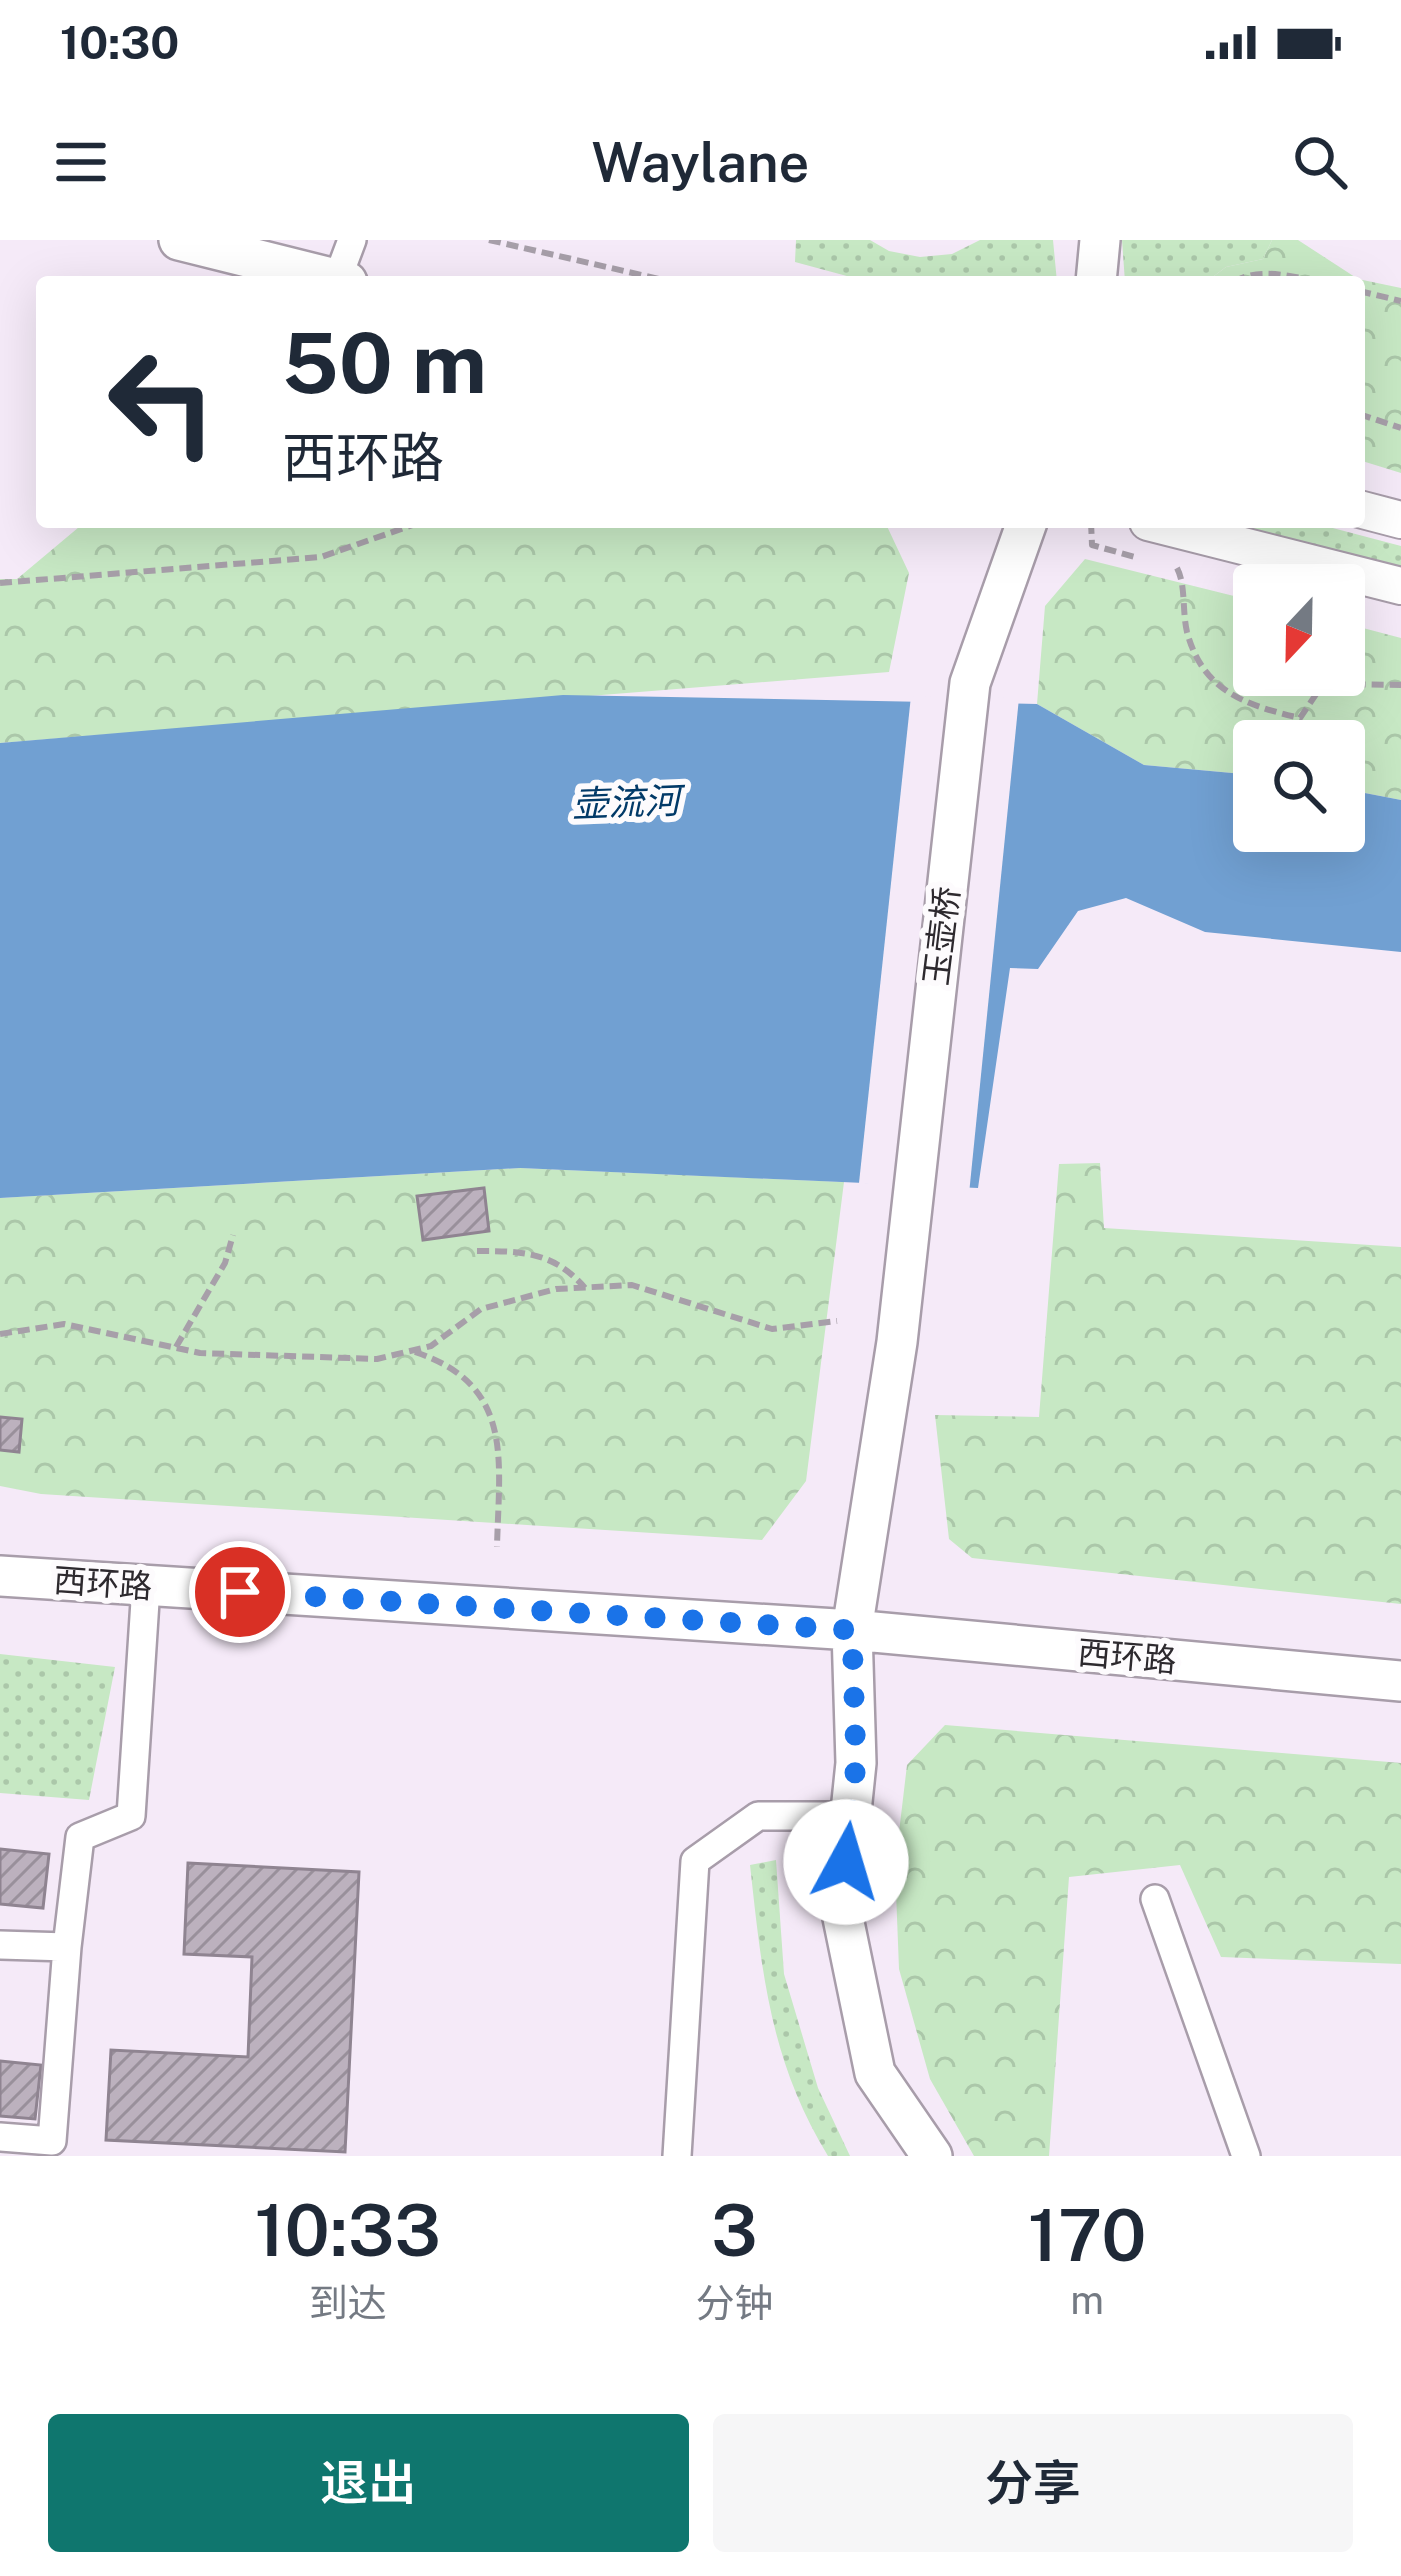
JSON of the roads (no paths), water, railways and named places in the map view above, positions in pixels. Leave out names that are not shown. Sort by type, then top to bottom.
[{"type":"main road","points":[[179,240],[322,276]]},
{"type":"main road","points":[[1097,276],[1100,240]]},
{"type":"main road","name":"玉壶桥","points":[[852,1630],[897,1342],[970,683],[1025,528]]},
{"type":"main road","name":"西环路","points":[[0,1576],[852,1630],[1401,1681]]},
{"type":"main road","points":[[852,1630],[856,1763],[841,1908],[874,2073],[932,2156]]},
{"type":"street","points":[[343,276],[352,240]]},
{"type":"street","points":[[1365,511],[1401,520]]},
{"type":"street","points":[[1172,528],[1401,586]]},
{"type":"street","points":[[0,2137],[52,2141],[80,1838],[131,1816],[146,1586]]},
{"type":"street","points":[[677,2156],[695,1861],[758,1816],[850,1816]]},
{"type":"street","points":[[1155,1899],[1246,2156]]},
{"type":"street","points":[[0,1945],[68,1947]]},
{"type":"water","name":"壶流河","points":[[563,695],[1037,704],[1144,765],[1233,773],[1233,852],[1365,852],[1365,793],[1401,800],[1401,952],[1205,932],[1126,898],[1078,911],[1038,969],[1010,968],[978,1188],[520,1168],[0,1198],[0,743]]}]
